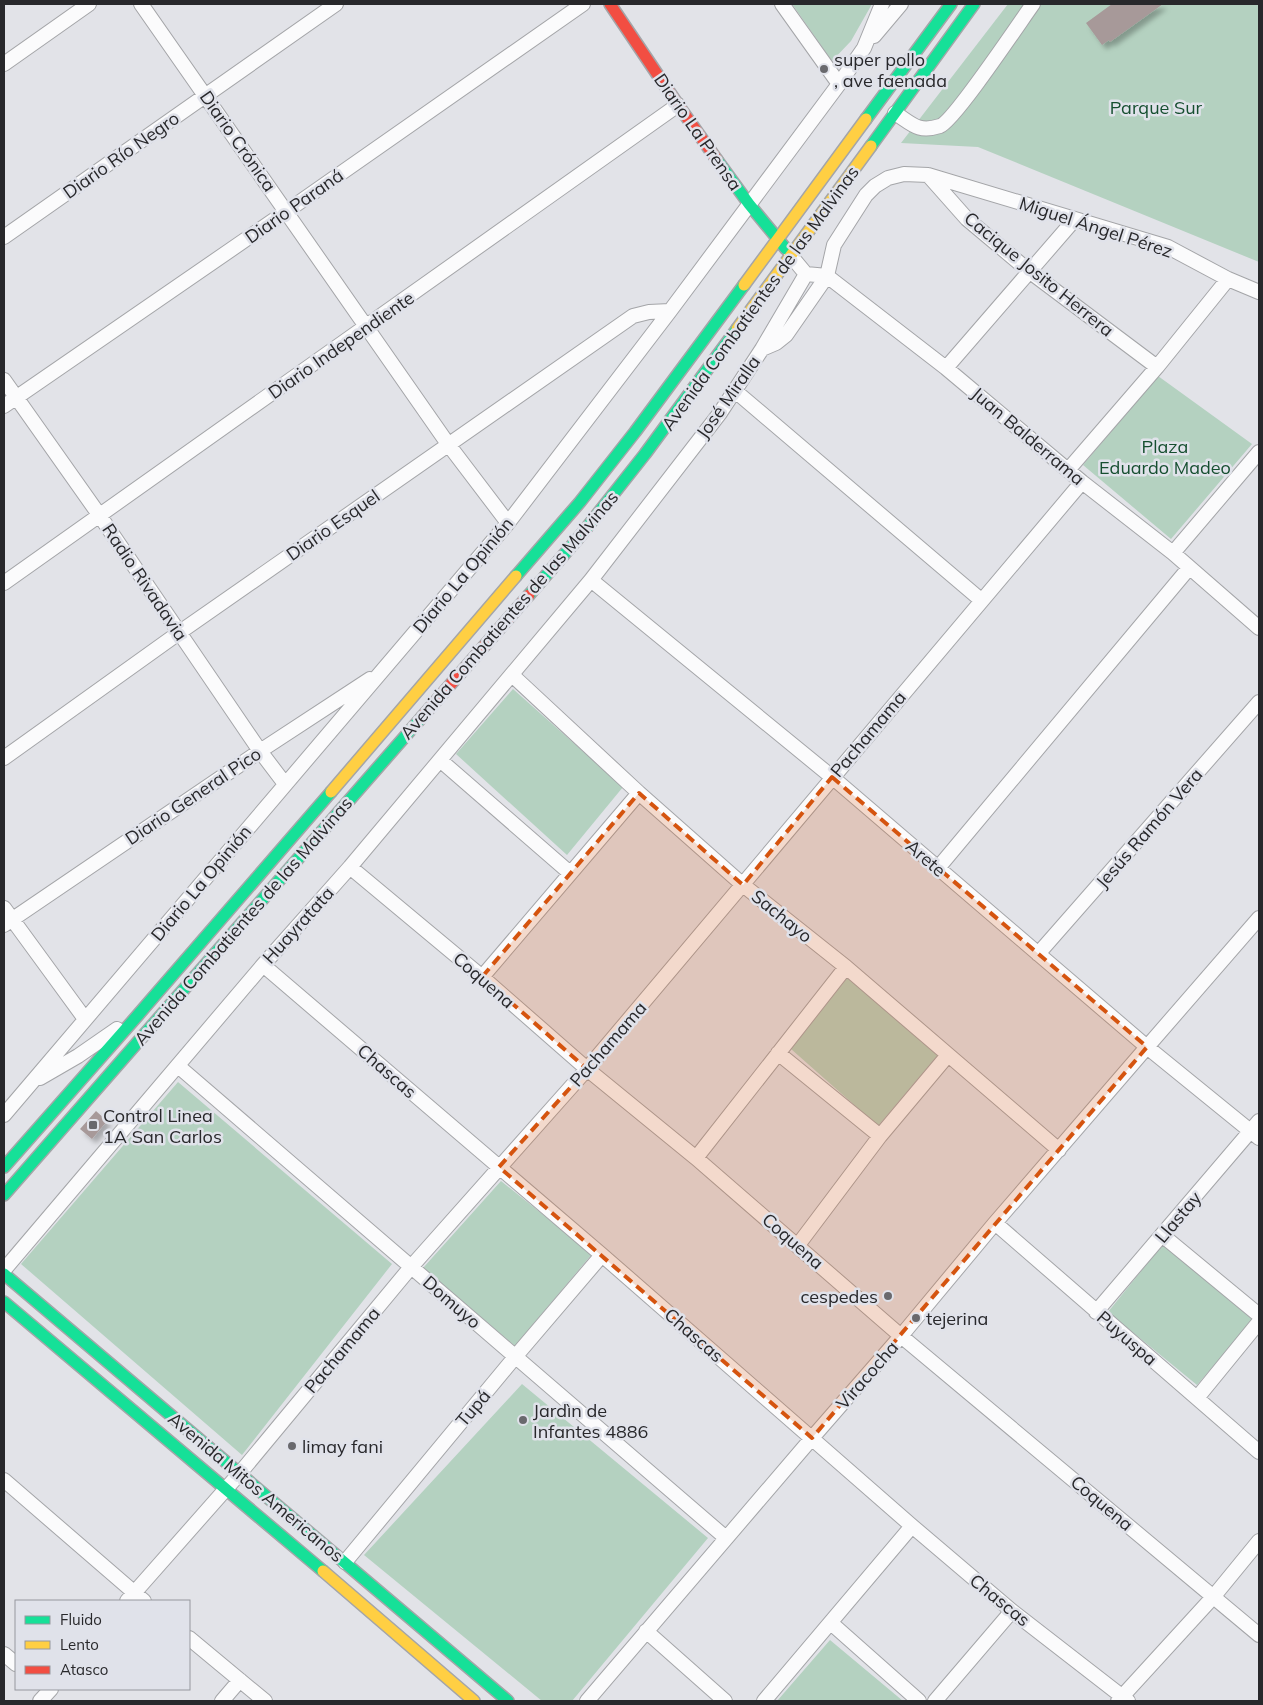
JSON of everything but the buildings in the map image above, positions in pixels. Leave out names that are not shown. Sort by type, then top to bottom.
[{"type":"main road","name":"Diario La Prensa","points":[[610,4],[678,105],[750,204],[791,256]]},
{"type":"main road","name":"Avenida Combatientes de las Malvinas","points":[[4,1167],[138,1015],[580,502],[635,432],[951,4]]},
{"type":"main road","name":"Avenida Combatientes de las Malvinas","points":[[4,1195],[581,535],[645,454],[974,4]]},
{"type":"main road","name":"Avenida Mitos Americanos","points":[[4,1272],[508,1701]]},
{"type":"main road","name":"Avenida Mitos Americanos","points":[[4,1302],[226,1488],[474,1701]]},
{"type":"street","points":[[4,64],[89,4]]},
{"type":"street","name":"Diario Crónica","points":[[142,4],[448,444],[508,523]]},
{"type":"street","name":"Diario Río Negro","points":[[4,237],[336,4]]},
{"type":"street","name":"Diario Paraná","points":[[4,406],[583,4]]},
{"type":"street","points":[[782,4],[839,84]]},
{"type":"street","name":"Diario La Opinión","points":[[4,1115],[508,523],[670,311],[839,84],[864,48],[882,4]]},
{"type":"street","points":[[864,48],[901,4]]},
{"type":"street","points":[[895,113],[917,128],[943,125],[966,98],[1033,4]]},
{"type":"street","name":"Diario Independiente","points":[[4,583],[678,105]]},
{"type":"street","name":"José Miralla","points":[[591,580],[714,421],[762,349],[776,343],[786,335],[827,276],[834,244],[866,196],[875,186],[888,178],[904,174],[928,175]]},
{"type":"street","name":"Miguel Ángel Pérez","points":[[928,175],[1168,248],[1228,279],[1259,292]]},
{"type":"street","name":"Cacique Josito Herrera","points":[[928,175],[968,219],[1029,271],[1158,367]]},
{"type":"street","points":[[946,368],[1075,219]]},
{"type":"street","points":[[791,256],[806,274],[827,276]]},
{"type":"street","points":[[762,349],[806,274]]},
{"type":"street","name":"Juan Balderrama","points":[[827,276],[946,368],[1082,482],[1173,553],[1259,628]]},
{"type":"street","points":[[1068,470],[1158,367],[1228,279]]},
{"type":"street","name":"Diario Esquel","points":[[4,758],[180,632],[633,316],[649,312],[670,311]]},
{"type":"street","name":"Radio Rivadavia","points":[[4,380],[285,784]]},
{"type":"street","points":[[734,390],[981,600]]},
{"type":"street","points":[[1173,553],[1259,452]]},
{"type":"street","name":"Pachamama","points":[[135,1598],[411,1267],[587,1069],[1082,482]]},
{"type":"street","points":[[938,868],[1189,568]]},
{"type":"street","name":"Huayratata","points":[[4,1272],[263,965],[350,867],[591,580]]},
{"type":"street","name":"Arete","points":[[591,580],[832,777],[1146,1047],[1256,1130]]},
{"type":"street","name":"Diario General Pico","points":[[6,918],[384,669]]},
{"type":"street","name":"Sachayo","points":[[512,675],[639,793],[743,885],[846,967],[1058,1150]]},
{"type":"street","name":"Jesús Ramón Vera","points":[[1038,954],[1259,702]]},
{"type":"street","points":[[440,760],[570,873]]},
{"type":"street","points":[[482,977],[639,793]]},
{"type":"street","name":"Coquena","points":[[350,867],[482,977],[587,1069],[696,1158],[901,1336],[1259,1635]]},
{"type":"street","points":[[6,918],[85,1019]]},
{"type":"street","name":"Viracocha","points":[[587,1701],[901,1336],[1146,1047],[1259,918]]},
{"type":"street","name":"Chascas","points":[[263,965],[602,1255],[912,1526],[1012,1611],[1123,1700]]},
{"type":"street","points":[[696,1158],[846,967]]},
{"type":"street","points":[[31,1083],[78,1056],[138,1015]]},
{"type":"street","points":[[778,1052],[880,1136]]},
{"type":"street","points":[[798,1245],[880,1136],[948,1055]]},
{"type":"street","name":"Domuyo","points":[[178,1066],[726,1538]]},
{"type":"street","name":"Llastay","points":[[1096,1312],[1256,1130]]},
{"type":"street","name":"Puyuspa","points":[[995,1224],[1259,1452]]},
{"type":"street","points":[[1162,1235],[1259,1315]]},
{"type":"street","name":"Tupá","points":[[345,1562],[602,1255]]},
{"type":"street","points":[[1197,1398],[1259,1322]]},
{"type":"street","points":[[4,1480],[135,1598]]},
{"type":"street","points":[[764,1701],[912,1526]]},
{"type":"street","points":[[1123,1700],[1214,1596],[1259,1541]]},
{"type":"street","points":[[935,1701],[1012,1611]]},
{"type":"street","points":[[831,1623],[919,1701]]},
{"type":"street","points":[[646,1631],[725,1701]]},
{"type":"street","points":[[190,1639],[265,1701]]},
{"type":"street","points":[[4,1654],[15,1663]]},
{"type":"street","points":[[222,1701],[240,1680]]},
{"type":"highlighted area","points":[[832,777],[1147,1047],[812,1438],[499,1167],[587,1069],[482,977],[639,793],[743,885]]},
{"type":"green space","points":[[792,4],[872,4],[851,41],[832,61]]},
{"type":"green space","name":"Parque Sur","points":[[1008,4],[1259,4],[1259,262],[978,147],[901,143]]},
{"type":"green space","name":"Plaza Eduardo Madeo","points":[[1158,376],[1252,444],[1171,539],[1083,465]]},
{"type":"green space","points":[[513,689],[623,787],[567,855],[456,754]]},
{"type":"green space","points":[[848,977],[939,1054],[878,1126],[791,1049]]},
{"type":"green space","points":[[178,1082],[392,1264],[242,1455],[21,1264]]},
{"type":"green space","points":[[501,1181],[592,1254],[515,1346],[423,1268]]},
{"type":"green space","points":[[1163,1244],[1253,1320],[1197,1385],[1108,1312]]},
{"type":"green space","points":[[522,1384],[708,1538],[572,1701],[542,1701],[364,1555]]},
{"type":"green space","points":[[830,1640],[903,1701],[777,1701]]},
{"type":"traffic: fast","points":[[866,119],[951,4]]},
{"type":"traffic: fast","points":[[871,146],[974,4]]},
{"type":"traffic: fast","points":[[717,160],[749,204],[786,249]]},
{"type":"traffic: fast","points":[[516,576],[580,502],[635,432],[744,285]]},
{"type":"traffic: fast","points":[[529,595],[581,535],[645,454],[737,329]]},
{"type":"traffic: fast","points":[[4,1195],[422,717]]},
{"type":"traffic: fast","points":[[4,1167],[331,792]]},
{"type":"traffic: fast","points":[[4,1274],[508,1701]]},
{"type":"traffic: fast","points":[[4,1302],[323,1571]]},
{"type":"traffic: slow","points":[[744,285],[866,119]]},
{"type":"traffic: slow","points":[[737,329],[871,146]]},
{"type":"traffic: slow","points":[[331,792],[516,576]]},
{"type":"traffic: slow","points":[[323,1571],[474,1701]]},
{"type":"traffic: jam","points":[[610,4],[717,160]]},
{"type":"traffic: jam","points":[[422,717],[529,595]]},
{"type":"place","name":"super pollo , ave faenada","points":[[824,69]]},
{"type":"place","name":"Control Linea 1A San Carlos","points":[[93,1125]]},
{"type":"place","name":"cespedes","points":[[888,1296]]},
{"type":"place","name":"tejerina","points":[[916,1318]]},
{"type":"place","name":"Jardìn de Infantes 4886","points":[[523,1420]]},
{"type":"place","name":"limay fani","points":[[292,1446]]}]
